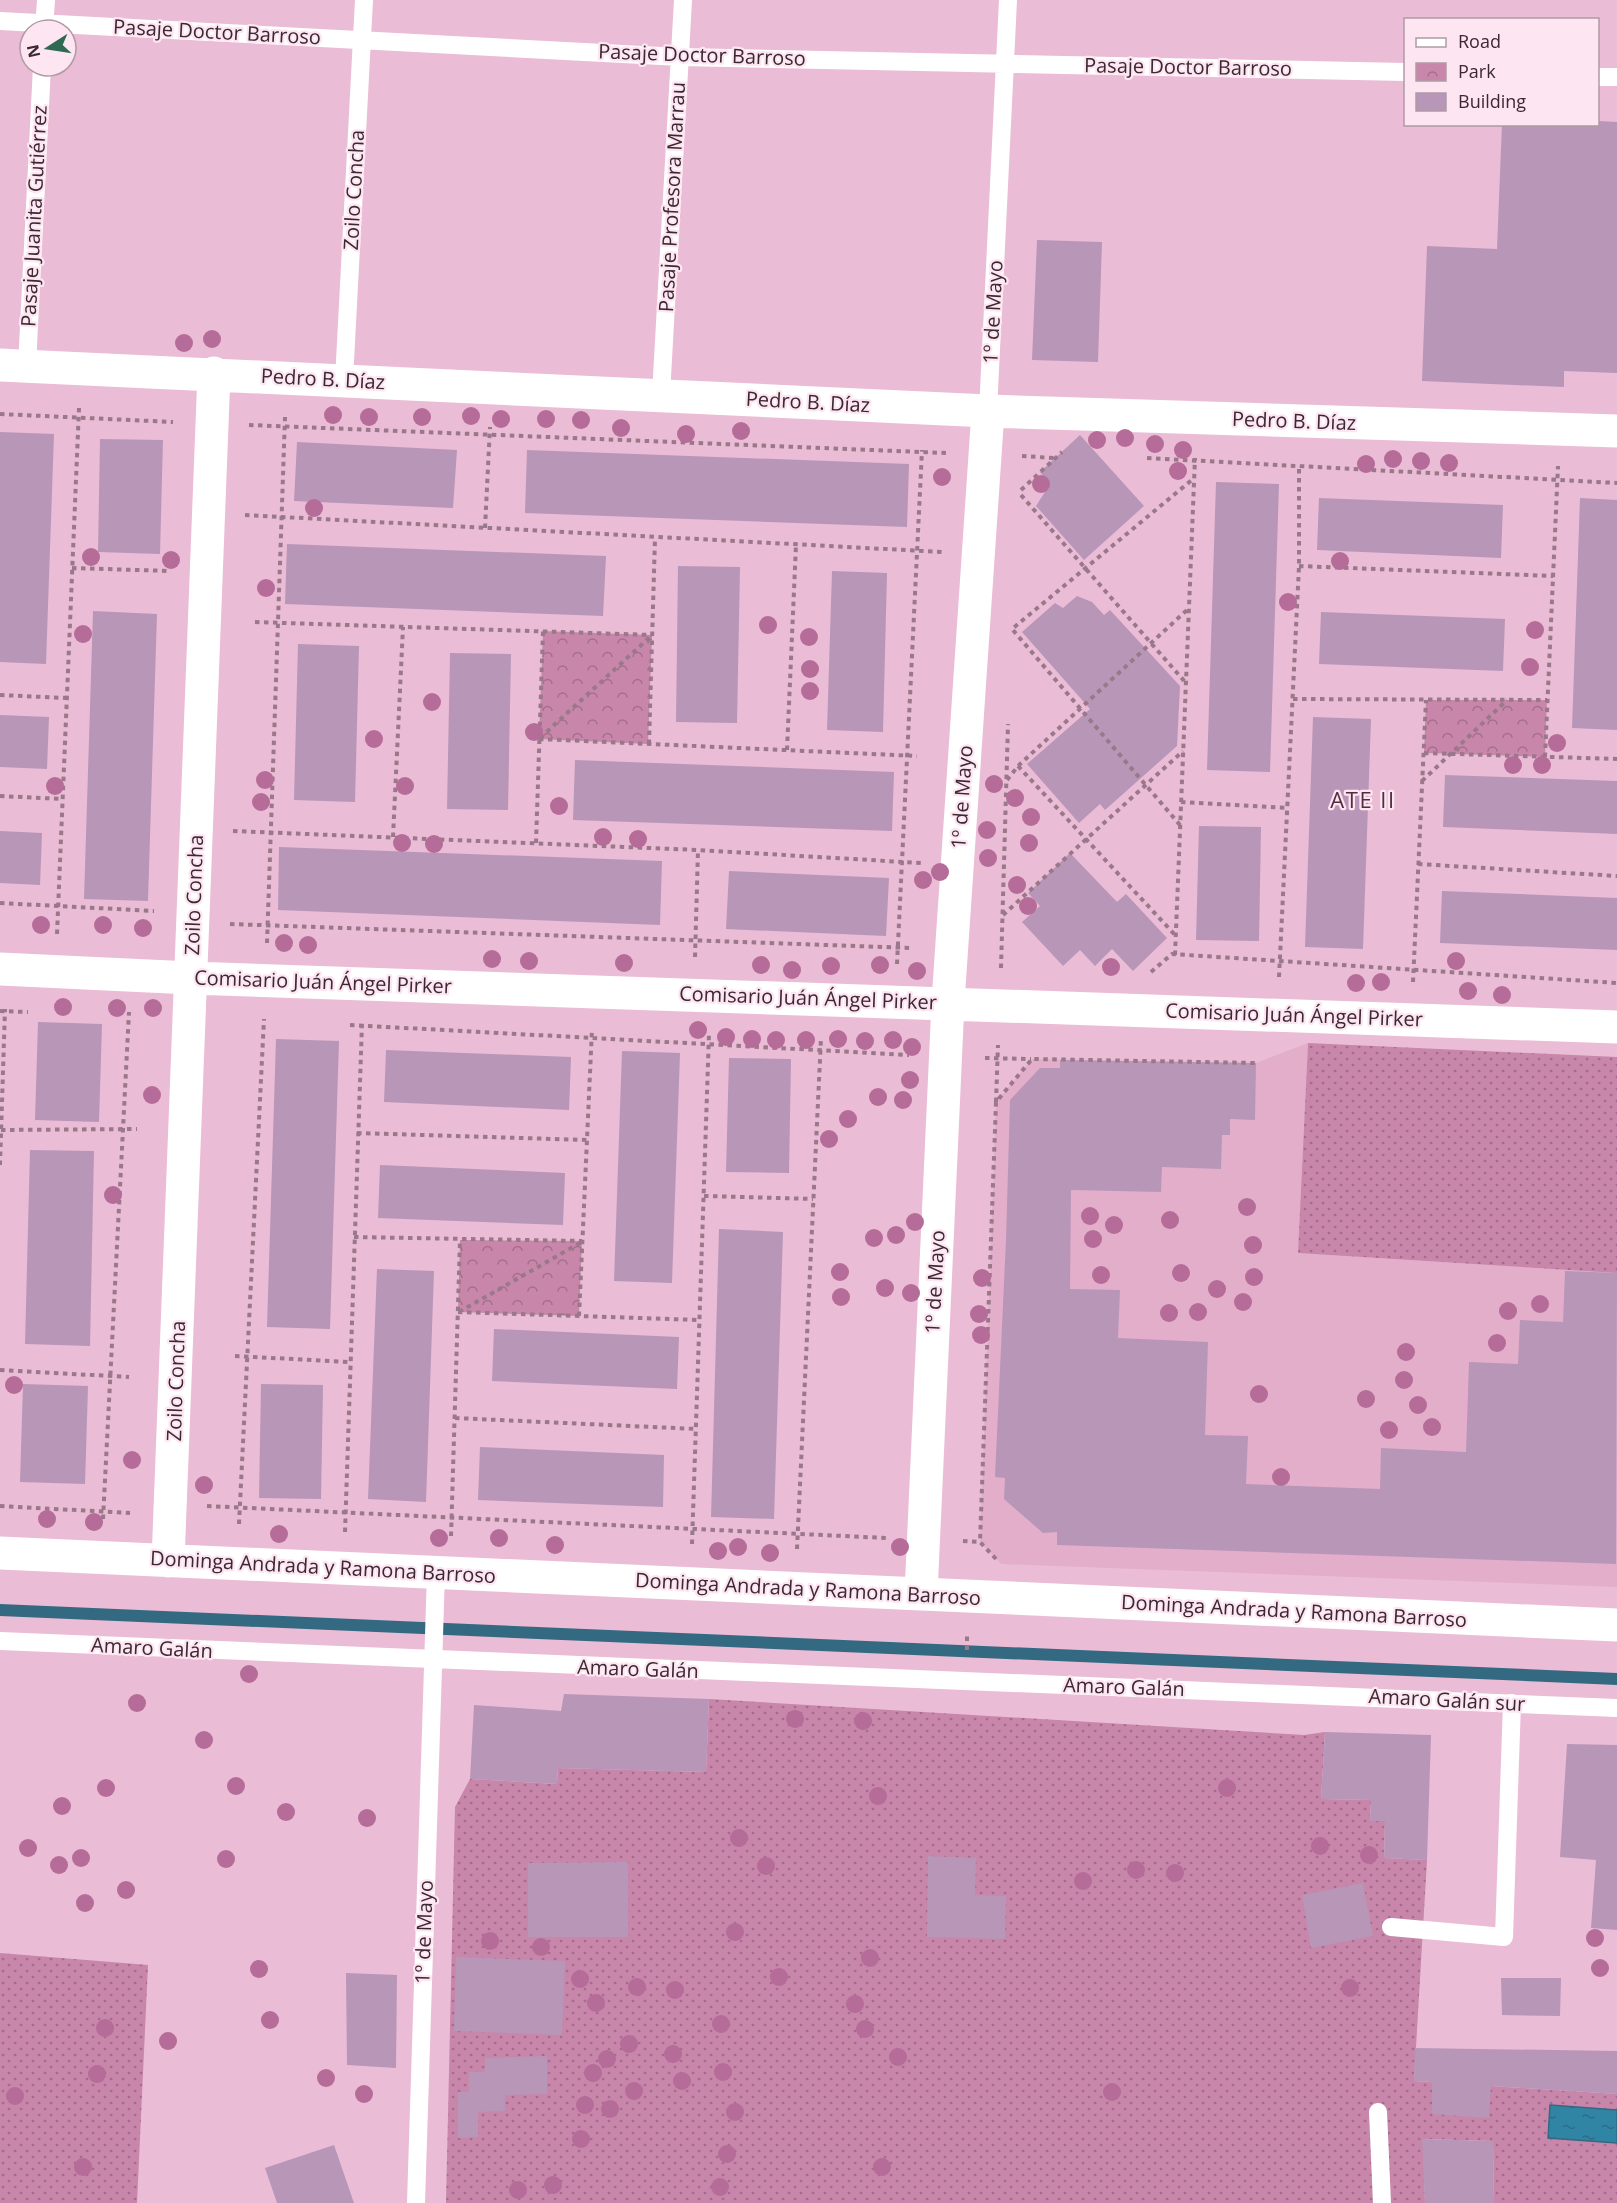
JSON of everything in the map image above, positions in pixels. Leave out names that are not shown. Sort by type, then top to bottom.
[{"type":"street","name":"Pedro B. Díaz","points":[[13,366],[214,373],[988,411],[1617,431]]},
{"type":"street","name":"Zoilo Concha","points":[[168,1561],[214,373]]},
{"type":"street","name":"1º de Mayo","points":[[921,1594],[948,1002],[988,411]]},
{"type":"street","name":"Comisario Juán Ángel Pirker","points":[[3,969],[191,978],[948,1002],[1617,1027]]},
{"type":"street","name":"Dominga Andrada y Ramona Barroso","points":[[0,1553],[1617,1625]]},
{"type":"lane","points":[[45,18],[46,0]]},
{"type":"lane","name":"Zoilo Concha","points":[[344,380],[364,0]]},
{"type":"lane","name":"Pasaje Profesora Marrau","points":[[661,395],[683,0]]},
{"type":"lane","name":"1º de Mayo","points":[[988,411],[1008,0]]},
{"type":"lane","name":"Pasaje Doctor Barroso","points":[[0,21],[18,23]]},
{"type":"lane","name":"Pasaje Doctor Barroso","points":[[78,27],[680,57],[1404,72]]},
{"type":"lane","points":[[1599,77],[1617,77]]},
{"type":"lane","name":"Pasaje Juanita Gutiérrez","points":[[13,366],[41,78]]},
{"type":"lane","name":"1º de Mayo","points":[[416,2203],[432,1661],[442,1573]]},
{"type":"lane","name":"Amaro Galán","points":[[0,1641],[432,1661],[1276,1692]]},
{"type":"lane","name":"Amaro Galán sur","points":[[1276,1692],[1617,1708]]},
{"type":"lane","points":[[1390,1927],[1504,1937],[1512,1703]]},
{"type":"lane","points":[[1378,2112],[1382,2203]]},
{"type":"path","points":[[56,971],[80,368]]},
{"type":"path","points":[[237,1564],[264,1020],[286,377]]},
{"type":"path","points":[[485,528],[492,386]]},
{"type":"path","points":[[895,1001],[924,408]]},
{"type":"path","points":[[0,414],[1055,458]]},
{"type":"path","points":[[1175,955],[1196,417]]},
{"type":"path","points":[[1277,1014],[1299,566],[1300,421]]},
{"type":"path","points":[[1545,757],[1559,429]]},
{"type":"path","points":[[1018,504],[1019,492],[1063,450]]},
{"type":"path","points":[[1136,457],[1617,483]]},
{"type":"path","points":[[1012,629],[1194,479]]},
{"type":"path","points":[[1019,492],[1186,682]]},
{"type":"path","points":[[209,514],[978,553]]},
{"type":"path","points":[[648,744],[655,538]]},
{"type":"path","points":[[787,750],[796,545]]},
{"type":"path","points":[[1299,566],[1553,576]]},
{"type":"path","points":[[72,568],[206,572]]},
{"type":"path","points":[[1007,780],[1018,766],[1189,609]]},
{"type":"path","points":[[1011,640],[1012,617]]},
{"type":"path","points":[[255,622],[652,635]]},
{"type":"path","points":[[393,837],[403,627]]},
{"type":"path","points":[[1012,629],[1180,825]]},
{"type":"path","points":[[536,843],[543,631]]},
{"type":"path","points":[[539,739],[652,635]]},
{"type":"path","points":[[0,695],[66,698]]},
{"type":"path","points":[[1293,699],[1547,700]]},
{"type":"path","points":[[1412,1019],[1426,700]]},
{"type":"path","points":[[1422,781],[1507,700]]},
{"type":"path","points":[[1001,1564],[980,1542],[1008,722]]},
{"type":"path","points":[[539,739],[917,756]]},
{"type":"path","points":[[1002,916],[1184,751]]},
{"type":"path","points":[[1424,753],[1617,759]]},
{"type":"path","points":[[1018,766],[1176,936]]},
{"type":"path","points":[[0,796],[63,799]]},
{"type":"path","points":[[1181,802],[1288,808]]},
{"type":"path","points":[[197,830],[698,850],[957,866]]},
{"type":"path","points":[[690,1584],[697,1429],[708,1046],[695,940],[698,850]]},
{"type":"path","points":[[1418,864],[1617,876]]},
{"type":"path","points":[[0,903],[58,906],[267,926],[952,950]]},
{"type":"path","points":[[1144,978],[1172,954],[1617,983]]},
{"type":"path","points":[[0,1165],[3,969]]},
{"type":"path","points":[[101,1557],[131,975]]},
{"type":"path","points":[[345,1569],[349,1362],[363,984]]},
{"type":"path","points":[[579,1316],[594,991]]},
{"type":"path","points":[[795,1589],[824,999]]},
{"type":"path","points":[[254,1020],[275,1021]]},
{"type":"path","points":[[340,1024],[820,1053],[1256,1064]]},
{"type":"path","points":[[996,1102],[1032,1059]]},
{"type":"path","points":[[1,1130],[123,1131],[137,1129]]},
{"type":"path","points":[[357,1132],[587,1140]]},
{"type":"path","points":[[704,1196],[813,1199]]},
{"type":"path","points":[[354,1237],[582,1241]]},
{"type":"path","points":[[442,1573],[452,1518],[460,1240]]},
{"type":"path","points":[[458,1312],[582,1241]]},
{"type":"path","points":[[458,1312],[700,1320]]},
{"type":"path","points":[[235,1356],[349,1362]]},
{"type":"path","points":[[0,1370],[111,1374],[129,1377]]},
{"type":"path","points":[[455,1418],[697,1429]]},
{"type":"path","points":[[0,1506],[104,1512],[240,1508],[898,1539]]},
{"type":"path","points":[[965,1682],[969,1597]]},
{"type":"shaded area","points":[[1308,1043],[1298,1253],[1617,1273],[1617,1587],[1001,1564],[980,1542],[996,1102],[1032,1059],[1256,1063]]},
{"type":"green space","points":[[543,631],[652,635],[648,744],[539,739]]},
{"type":"green space","points":[[1426,700],[1547,700],[1545,757],[1424,753]]},
{"type":"green space","points":[[1308,1043],[1617,1057],[1617,1273],[1298,1253]]},
{"type":"green space","points":[[460,1240],[582,1241],[579,1316],[458,1312]]},
{"type":"green space","points":[[709,1699],[1304,1735],[1325,1732],[1321,1799],[1371,1800],[1370,1821],[1385,1821],[1384,1858],[1427,1860],[1414,2081],[1617,2094],[1617,2203],[1494,2203],[1493,2141],[1423,2139],[1425,2203],[446,2203],[455,1807],[470,1779],[557,1784],[558,1768],[706,1772]]},
{"type":"green space","points":[[0,1953],[148,1965],[137,2203],[0,2203]]},
{"type":"water","points":[[1550,2105],[1617,2110],[1617,2143],[1548,2138]]},
{"type":"building","points":[[1599,121],[1617,122],[1617,373],[1564,371],[1564,387],[1422,381],[1427,246],[1497,249],[1502,126],[1599,126]]},
{"type":"building","points":[[1037,240],[1102,242],[1098,362],[1032,360]]},
{"type":"building","points":[[0,432],[54,434],[46,664],[0,662]]},
{"type":"building","points":[[1080,435],[1144,506],[1084,560],[1036,506],[1050,484],[1040,472]]},
{"type":"building","points":[[100,439],[163,440],[160,554],[98,552]]},
{"type":"building","points":[[297,442],[457,450],[453,508],[294,501]]},
{"type":"building","points":[[527,450],[909,464],[907,527],[525,513]]},
{"type":"building","points":[[1216,482],[1279,484],[1270,772],[1207,770]]},
{"type":"building","points":[[1319,498],[1503,505],[1501,558],[1317,550]]},
{"type":"building","points":[[1580,498],[1617,500],[1617,730],[1572,728]]},
{"type":"building","points":[[287,544],[606,556],[603,616],[285,604]]},
{"type":"building","points":[[678,566],[740,567],[737,723],[676,722]]},
{"type":"building","points":[[832,571],[887,573],[883,732],[827,730]]},
{"type":"building","points":[[1077,596],[1092,602],[1104,615],[1110,610],[1180,686],[1177,746],[1105,810],[1100,804],[1079,823],[1027,764],[1090,709],[1022,632],[1055,603],[1063,608]]},
{"type":"building","points":[[93,611],[157,614],[148,901],[84,899]]},
{"type":"building","points":[[1321,612],[1505,619],[1503,671],[1319,664]]},
{"type":"building","points":[[298,644],[359,646],[355,802],[294,800]]},
{"type":"building","points":[[450,653],[511,654],[508,810],[447,809]]},
{"type":"building","points":[[0,715],[49,717],[47,769],[0,767]]},
{"type":"building","points":[[1313,717],[1371,719],[1363,949],[1305,947]]},
{"type":"building","points":[[575,760],[894,772],[892,831],[573,820]]},
{"type":"building","points":[[1445,775],[1617,781],[1617,834],[1443,827]]},
{"type":"building","points":[[1199,826],[1261,827],[1259,941],[1196,940]]},
{"type":"building","points":[[0,831],[42,833],[40,885],[0,883]]},
{"type":"building","points":[[279,847],[662,861],[660,925],[278,910]]},
{"type":"building","points":[[1070,853],[1117,902],[1126,894],[1167,938],[1133,971],[1112,949],[1095,966],[1080,950],[1063,966],[1022,922],[1040,906],[1028,893]]},
{"type":"building","points":[[729,871],[889,878],[886,936],[726,929]]},
{"type":"building","points":[[1442,891],[1617,898],[1617,950],[1440,943]]},
{"type":"building","points":[[38,1022],[102,1024],[99,1122],[35,1120]]},
{"type":"building","points":[[276,1039],[339,1041],[330,1329],[267,1327]]},
{"type":"building","points":[[386,1050],[571,1057],[569,1110],[384,1102]]},
{"type":"building","points":[[622,1051],[680,1053],[672,1283],[614,1281]]},
{"type":"building","points":[[729,1058],[791,1059],[789,1173],[726,1172]]},
{"type":"building","points":[[1060,1060],[1256,1063],[1255,1120],[1230,1119],[1230,1135],[1222,1135],[1221,1169],[1162,1167],[1161,1192],[1071,1190],[1070,1289],[1120,1290],[1118,1338],[1208,1342],[1205,1435],[1248,1436],[1246,1484],[1380,1489],[1381,1448],[1466,1452],[1469,1362],[1518,1364],[1520,1320],[1563,1322],[1565,1271],[1617,1273],[1616,1564],[1057,1545],[1057,1532],[1043,1533],[1004,1499],[1005,1478],[995,1477],[1010,1100],[1040,1068],[1060,1068]]},
{"type":"building","points":[[30,1150],[94,1151],[90,1346],[25,1344]]},
{"type":"building","points":[[380,1165],[565,1173],[563,1225],[378,1218]]},
{"type":"building","points":[[719,1229],[783,1232],[774,1519],[711,1517]]},
{"type":"building","points":[[377,1269],[434,1271],[426,1502],[368,1499]]},
{"type":"building","points":[[494,1329],[679,1337],[677,1389],[492,1381]]},
{"type":"building","points":[[23,1384],[88,1386],[85,1484],[20,1482]]},
{"type":"building","points":[[261,1384],[323,1385],[321,1499],[259,1498]]},
{"type":"building","points":[[480,1447],[664,1455],[663,1507],[478,1500]]},
{"type":"building","points":[[564,1694],[709,1699],[706,1772],[558,1768],[557,1784],[470,1779],[474,1705],[561,1711]]},
{"type":"building","points":[[1325,1732],[1431,1735],[1427,1860],[1384,1858],[1385,1821],[1370,1821],[1371,1800],[1321,1799]]},
{"type":"building","points":[[1567,1744],[1617,1745],[1617,1930],[1591,1928],[1596,1860],[1560,1857]]},
{"type":"building","points":[[928,1856],[976,1858],[975,1895],[1006,1896],[1005,1939],[927,1937]]},
{"type":"building","points":[[628,1862],[628,1937],[528,1937],[528,1863]]},
{"type":"building","points":[[1363,1883],[1373,1936],[1311,1948],[1302,1895]]},
{"type":"building","points":[[456,1957],[565,1961],[562,2035],[454,2031]]},
{"type":"building","points":[[346,1973],[397,1975],[396,2068],[347,2065]]},
{"type":"building","points":[[1501,1978],[1561,1978],[1560,2016],[1502,2015]]},
{"type":"building","points":[[1415,2048],[1617,2051],[1617,2094],[1491,2086],[1489,2118],[1432,2114],[1432,2082],[1414,2081]]},
{"type":"building","points":[[547,2056],[547,2094],[505,2095],[505,2111],[478,2112],[478,2137],[458,2138],[458,2092],[469,2092],[469,2072],[485,2072],[485,2058]]},
{"type":"building","points":[[1422,2139],[1493,2141],[1494,2203],[1425,2203]]},
{"type":"building","points":[[334,2145],[354,2203],[277,2203],[265,2168]]},
{"type":"waterway","points":[[0,1610],[1617,1679]]},
{"type":"district","name":"ATE II","points":[[1363,800]]}]
